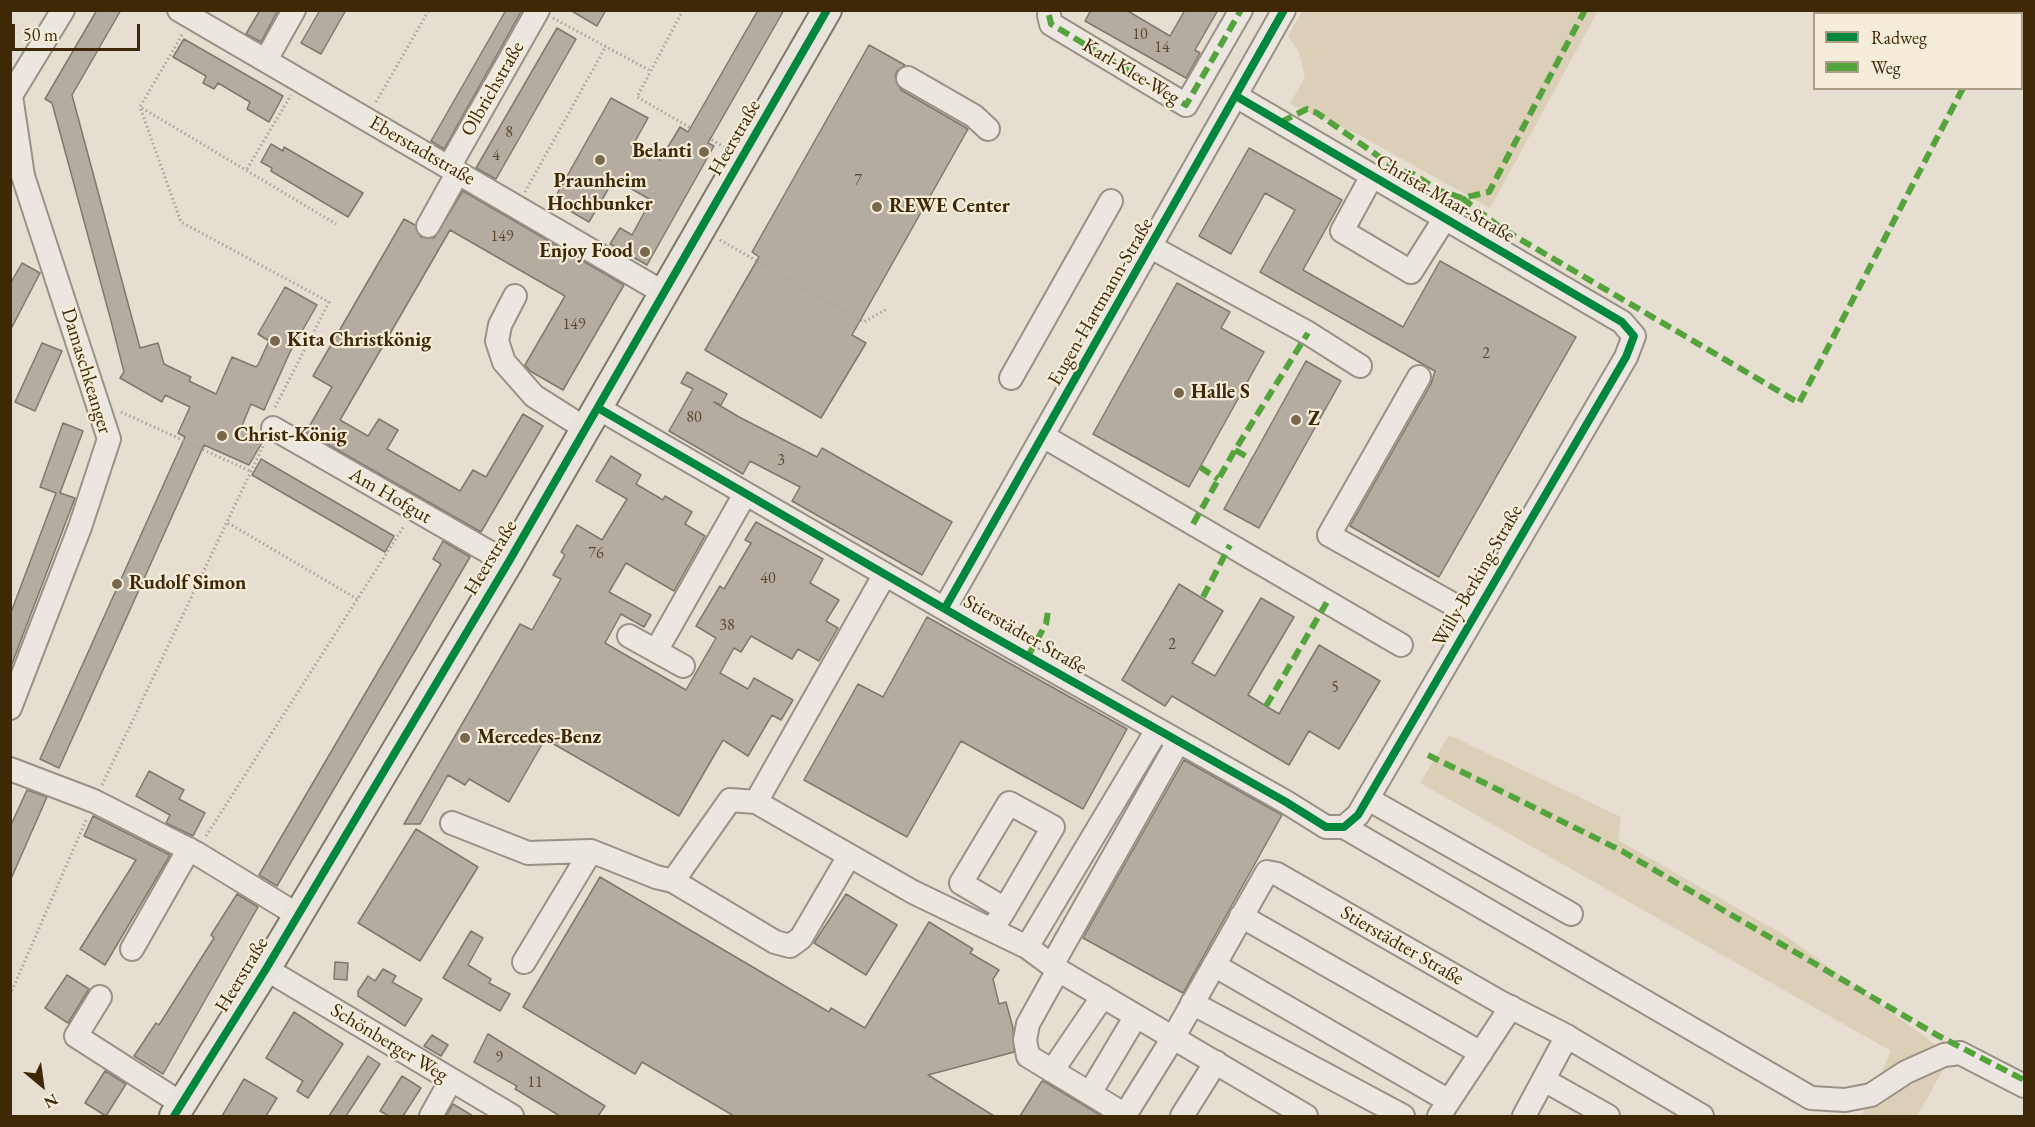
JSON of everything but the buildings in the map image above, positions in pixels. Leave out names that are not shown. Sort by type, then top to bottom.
[{"type":"main road","name":"Heerstraße","points":[[178,1110],[266,969],[296,914],[508,563],[827,10]]},
{"type":"street","points":[[11,97],[63,10]]},
{"type":"street","points":[[266,60],[294,10]]},
{"type":"street","name":"Karl-Klee-Weg","points":[[1048,12],[1051,24],[1186,105],[1241,10]]},
{"type":"street","name":"Eugen-Hartmann-Straße","points":[[945,608],[1284,10]]},
{"type":"street","name":"Olbrichstraße","points":[[428,226],[453,170],[543,13]]},
{"type":"street","name":"Eberstadtstraße","points":[[185,14],[664,293]]},
{"type":"street","points":[[908,78],[974,116],[988,129]]},
{"type":"street","name":"Christa-Maar-Straße","points":[[1236,96],[1622,322],[1634,336]]},
{"type":"street","name":"Damaschkeanger","points":[[10,708],[80,527],[109,439],[23,176],[11,97]]},
{"type":"street","points":[[1372,176],[1342,231],[1411,272],[1445,218]]},
{"type":"street","points":[[1011,378],[1111,201]]},
{"type":"street","points":[[1151,247],[1308,333],[1360,366]]},
{"type":"street","name":"Stierstädter Straße","points":[[515,296],[500,325],[497,341],[504,362],[534,396],[592,418],[746,494],[1287,802],[1326,827],[1344,827],[1811,1098],[1845,1100],[1871,1095],[1906,1072],[1944,1055],[1959,1053],[2025,1086]]},
{"type":"street","name":"Willy-Berking-Straße","points":[[1344,827],[1358,816],[1626,357],[1634,336]]},
{"type":"street","points":[[1419,377],[1329,535],[1474,616]]},
{"type":"street","name":"Am Hofgut","points":[[273,428],[508,563]]},
{"type":"street","points":[[1043,436],[1401,645]]},
{"type":"street","points":[[656,651],[746,494]]},
{"type":"street","points":[[756,802],[885,574]]},
{"type":"street","points":[[629,636],[683,666]]},
{"type":"street","points":[[1028,947],[1157,730]]},
{"type":"street","points":[[1126,1116],[1029,1056],[1025,1040],[1028,1024],[1055,967],[1178,742]]},
{"type":"street","points":[[10,769],[94,801],[192,851],[296,914]]},
{"type":"street","points":[[1368,799],[1571,914]]},
{"type":"street","points":[[673,881],[730,800],[756,802],[913,892],[1028,947],[1055,967],[1215,1062],[1274,1109],[1306,1116]]},
{"type":"street","points":[[992,930],[1005,909],[1053,827],[1009,803],[961,883],[1005,909]]},
{"type":"street","points":[[452,823],[528,853],[591,851],[656,877],[673,881],[775,942],[790,946],[801,938],[849,856]]},
{"type":"street","points":[[132,950],[192,851]]},
{"type":"street","points":[[524,962],[591,851]]},
{"type":"street","name":"Stierstädter Straße","points":[[1126,1116],[1267,872],[1277,874],[1511,1007],[1567,1036],[1702,1116]]},
{"type":"street","points":[[1241,916],[1481,1053]]},
{"type":"street","points":[[1214,965],[1444,1109],[1511,1007]]},
{"type":"street","name":"Schönberger Weg","points":[[266,969],[512,1116]]},
{"type":"street","points":[[1052,1071],[1103,996]]},
{"type":"street","points":[[100,997],[76,1036],[178,1110]]},
{"type":"street","points":[[1192,1003],[1403,1116]]},
{"type":"street","points":[[1090,1093],[1136,1016]]},
{"type":"street","points":[[1524,1116],[1567,1036]]},
{"type":"street","points":[[1182,1116],[1215,1062]]},
{"type":"street","points":[[431,1116],[451,1080]]},
{"type":"street","points":[[1544,1080],[1608,1116]]},
{"type":"path","points":[[366,119],[429,10]]},
{"type":"path","points":[[683,10],[649,70],[637,97],[728,149]]},
{"type":"path","points":[[543,13],[649,70]]},
{"type":"path","points":[[10,995],[94,801],[228,523],[250,471],[273,428],[267,425],[329,302],[181,222],[140,107],[185,14]]},
{"type":"path","points":[[517,207],[606,46]]},
{"type":"path","points":[[247,169],[300,80]]},
{"type":"path","points":[[140,107],[336,224]]},
{"type":"path","points":[[720,240],[864,322],[888,309]]},
{"type":"path","points":[[98,401],[250,471]]},
{"type":"path","points":[[192,851],[359,600],[414,509]]},
{"type":"path","points":[[228,523],[359,600]]},
{"type":"shaded area","points":[[1303,10],[1598,11],[1490,208],[1359,135],[1290,104],[1305,77],[1299,52],[1288,36]]},
{"type":"shaded area","points":[[1449,735],[1621,817],[1618,840],[1786,936],[1951,1056],[1917,1116],[1862,1116],[1891,1051],[1420,783]]},
{"type":"marked path","points":[[1049,15],[1051,24],[1186,105],[1241,10]]},
{"type":"marked path","points":[[1281,122],[1307,109],[1317,113],[1398,170],[1413,174],[1438,190],[1462,198],[1489,192],[1585,10]]},
{"type":"marked path","points":[[1462,198],[1501,228],[1799,403],[1962,90]]},
{"type":"marked path","points":[[1193,524],[1235,450],[1308,333]]},
{"type":"marked path","points":[[1235,450],[1251,459]]},
{"type":"marked path","points":[[1200,467],[1218,479]]},
{"type":"marked path","points":[[1203,597],[1230,545]]},
{"type":"marked path","points":[[1266,706],[1327,602]]},
{"type":"marked path","points":[[1028,656],[1046,624],[1048,611]]},
{"type":"marked path","points":[[1428,755],[1622,851],[1937,1035],[2024,1080]]},
{"type":"cycle path","points":[[174,1116],[266,969],[508,563],[827,10]]},
{"type":"cycle path","points":[[945,608],[1284,10]]},
{"type":"cycle path","points":[[598,408],[1326,827],[1344,827],[1358,815],[1626,357],[1634,336],[1622,322],[1236,96]]},
{"type":"place","name":"Belanti","points":[[704,152]]},
{"type":"place","name":"Praunheim Hochbunker","points":[[600,160]]},
{"type":"place","name":"REWE Center","points":[[877,207]]},
{"type":"place","name":"Enjoy Food","points":[[645,252]]},
{"type":"place","name":"Kita Christkönig","points":[[275,341]]},
{"type":"place","name":"Halle S","points":[[1179,393]]},
{"type":"place","name":"Z","points":[[1296,420]]},
{"type":"place","name":"Christ-König","points":[[222,436]]},
{"type":"place","name":"Rudolf Simon","points":[[117,584]]},
{"type":"place","name":"Mercedes-Benz","points":[[465,738]]}]
